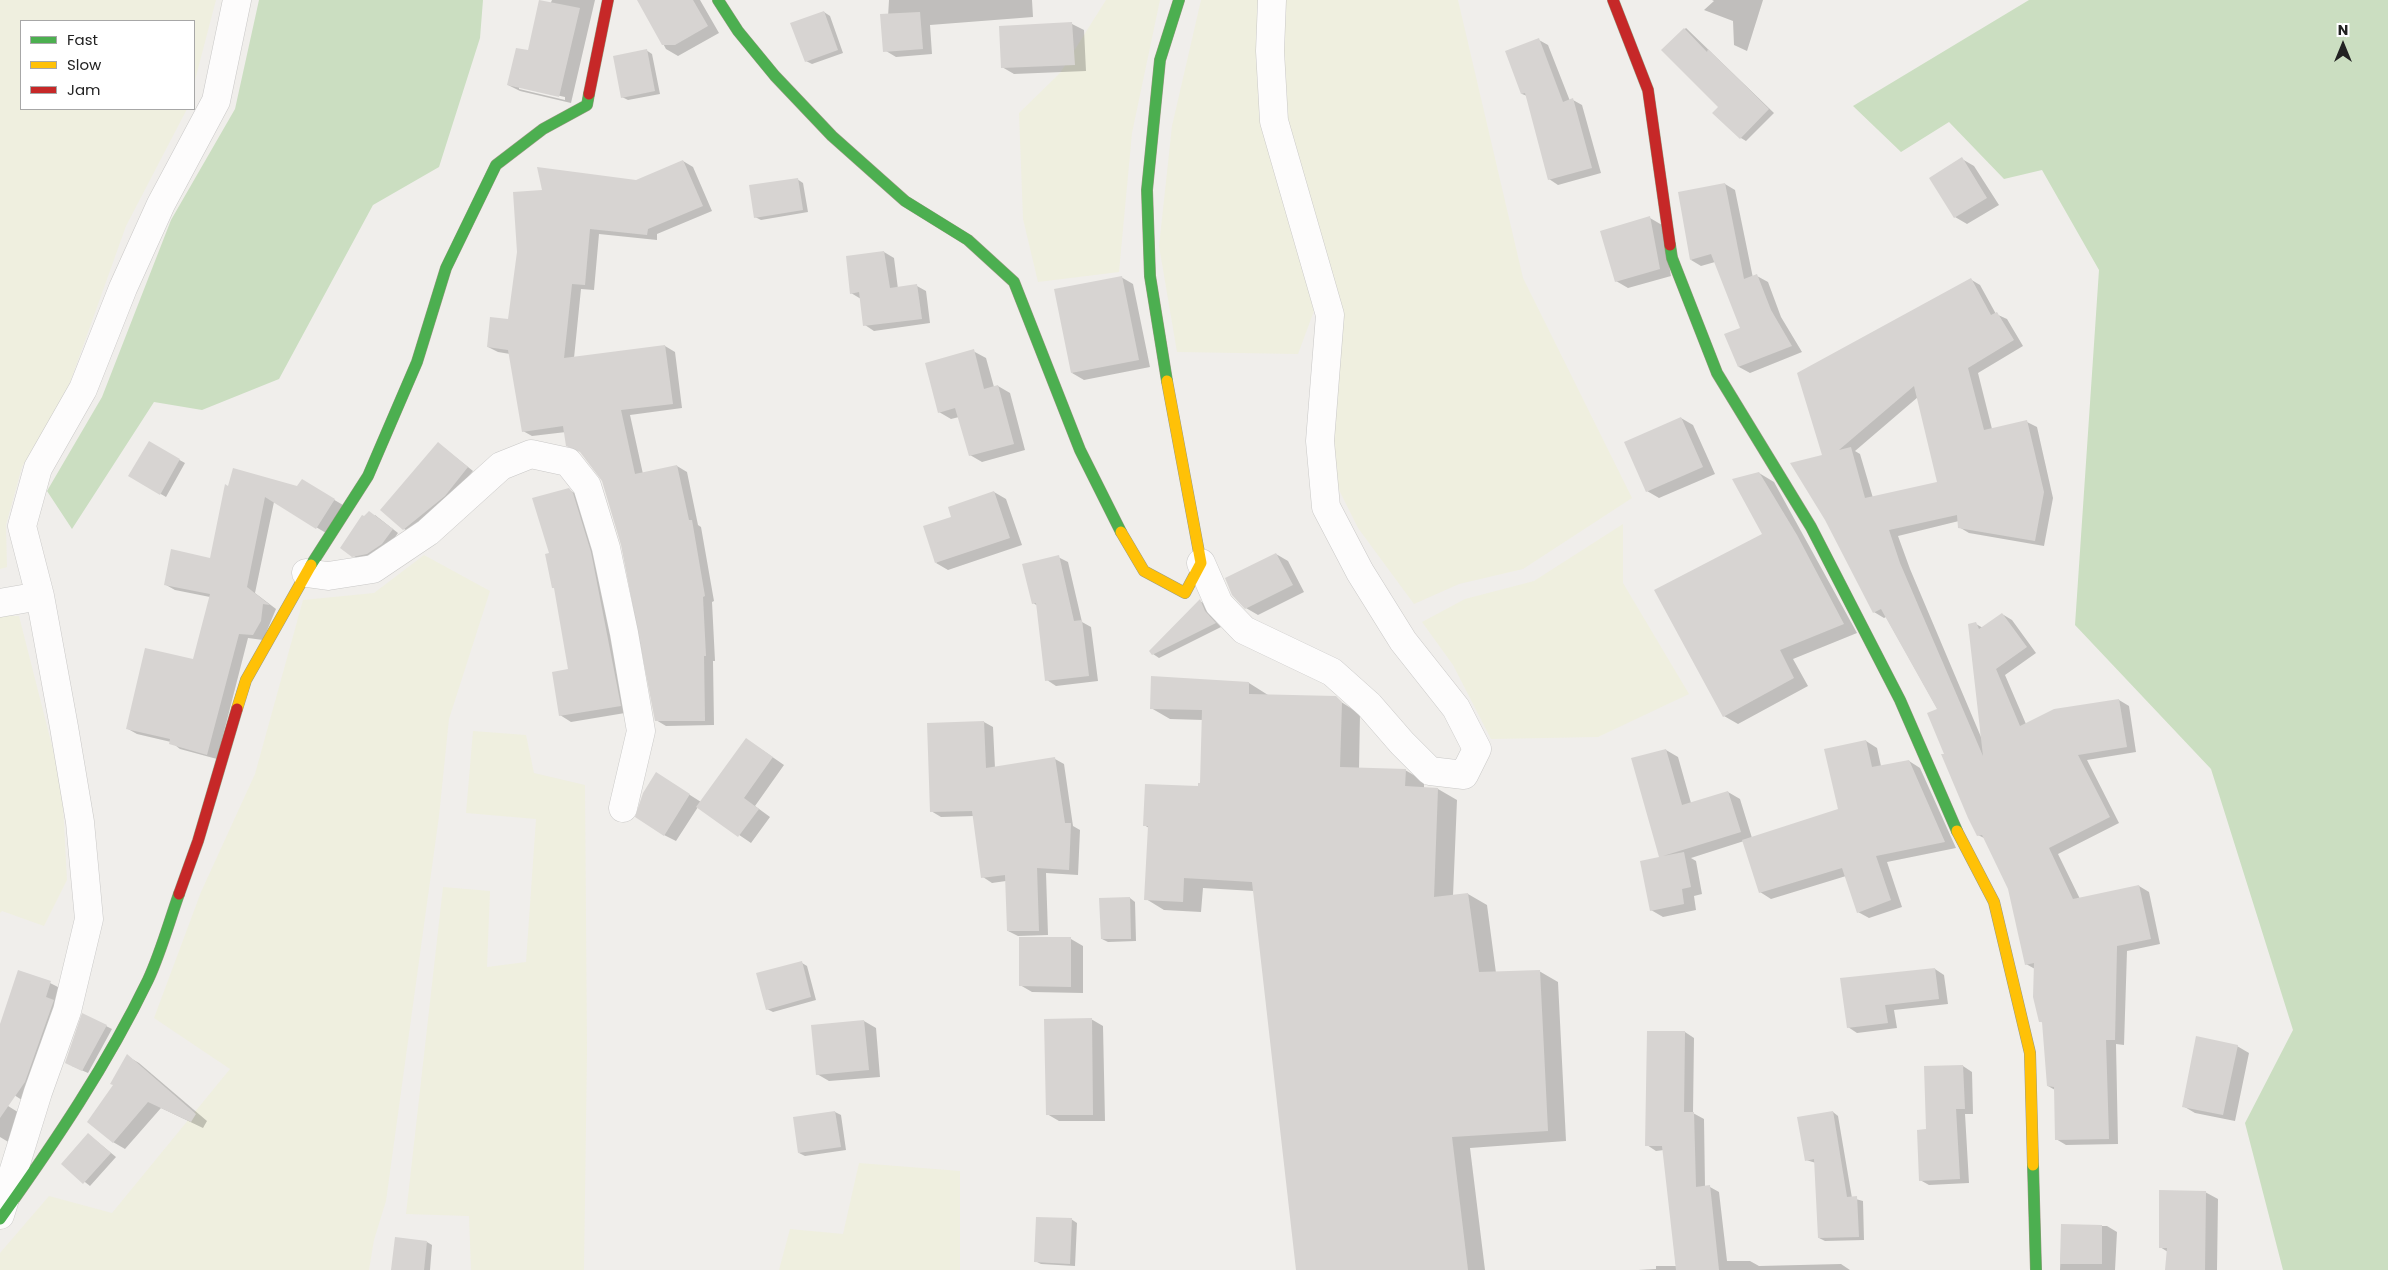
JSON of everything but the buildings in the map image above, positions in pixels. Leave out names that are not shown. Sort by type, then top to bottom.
[{"type":"main road","points":[[0,1219],[59,1137],[102,1068],[149,978],[198,841],[246,680],[306,573],[368,476],[417,362],[446,268],[496,165],[542,129],[587,104],[608,0]]},
{"type":"main road","points":[[718,0],[738,31],[775,76],[832,136],[905,201],[968,240],[1014,282],[1080,450],[1116,525],[1144,571],[1185,594],[1201,563],[1172,412],[1150,266],[1147,190],[1160,60],[1179,0]]},
{"type":"main road","points":[[1613,0],[1648,90],[1672,258],[1717,373],[1811,527],[1900,700],[1954,825],[1994,902],[2030,1053],[2036,1270]]},
{"type":"street","points":[[0,1215],[38,1092],[67,1011],[89,918],[80,822],[40,596],[22,526],[38,468],[83,390],[123,288],[161,204],[216,101],[237,0]]},
{"type":"street","points":[[1201,563],[1219,604],[1244,630],[1332,672],[1369,704],[1402,743],[1430,771],[1464,775],[1477,749],[1456,708],[1403,641],[1360,572],[1326,506],[1320,441],[1330,315],[1274,121],[1270,51],[1272,0]]},
{"type":"street","points":[[306,573],[328,576],[373,569],[428,532],[501,466],[531,454],[568,462],[587,486],[606,548],[624,633],[641,731],[623,808]]},
{"type":"street","points":[[0,603],[40,596]]},
{"type":"green space","points":[[0,0],[216,0],[195,80],[195,20],[20,20],[20,110],[186,110],[126,226],[67,391],[22,467],[6,525],[7,567],[0,569]]},
{"type":"green space","points":[[259,0],[483,0],[480,38],[439,167],[373,205],[279,379],[202,410],[154,402],[72,529],[47,491],[102,397],[171,220],[235,109]]},
{"type":"green space","points":[[1106,0],[1160,0],[1132,133],[1119,272],[1038,282],[1023,219],[1019,113],[1060,73]]},
{"type":"green space","points":[[1201,0],[1262,0],[1265,127],[1314,311],[1298,354],[1177,352],[1159,246],[1172,126]]},
{"type":"green space","points":[[1284,0],[1458,0],[1523,278],[1632,498],[1523,569],[1459,584],[1414,604],[1358,528],[1334,480],[1330,444],[1339,311],[1283,117],[1282,38]]},
{"type":"green space","points":[[2029,0],[2388,0],[2388,1270],[2283,1270],[2245,1123],[2293,1030],[2211,769],[2075,625],[2099,270],[2042,170],[2004,179],[1949,122],[1901,152],[1853,106]]},
{"type":"green space","points":[[1623,524],[1623,583],[1689,694],[1598,737],[1491,739],[1453,665],[1422,622],[1465,599],[1534,581]]},
{"type":"green space","points":[[424,555],[490,591],[449,719],[439,816],[386,1201],[374,1240],[369,1270],[0,1270],[0,1253],[49,1196],[112,1213],[230,1069],[154,1018],[201,892],[255,774],[303,600],[374,593]]},
{"type":"green space","points":[[0,616],[19,616],[62,785],[67,880],[44,926],[2,911],[0,913]]},
{"type":"green space","points":[[473,731],[526,735],[534,773],[585,785],[587,1050],[584,1270],[471,1270],[469,1216],[406,1214],[443,887],[490,891],[487,967],[526,962],[536,819],[466,813]]},
{"type":"green space","points":[[859,1163],[960,1171],[960,1270],[779,1270],[790,1229],[843,1234]]},
{"type":"traffic: fast","points":[[718,0],[738,31],[775,76],[832,136],[905,201],[968,240],[1014,282],[1080,450],[1121,532]]},
{"type":"traffic: fast","points":[[1167,381],[1150,276],[1147,190],[1160,60],[1179,0]]},
{"type":"traffic: fast","points":[[311,565],[368,476],[417,362],[446,268],[496,165],[543,129],[587,105],[589,94]]},
{"type":"traffic: fast","points":[[1670,245],[1672,258],[1717,373],[1811,527],[1900,700],[1957,831]]},
{"type":"traffic: fast","points":[[0,1219],[41,1161],[98,1073],[132,1012],[153,969],[179,894]]},
{"type":"traffic: fast","points":[[2033,1165],[2036,1270]]},
{"type":"traffic: slow","points":[[1121,532],[1144,571],[1185,593],[1201,563],[1167,381]]},
{"type":"traffic: slow","points":[[237,709],[246,680],[311,565]]},
{"type":"traffic: slow","points":[[1957,831],[1994,902],[2030,1053],[2033,1165]]},
{"type":"traffic: jam","points":[[589,94],[608,0]]},
{"type":"traffic: jam","points":[[1613,0],[1648,90],[1670,245]]},
{"type":"traffic: jam","points":[[179,894],[198,841],[237,709]]}]
